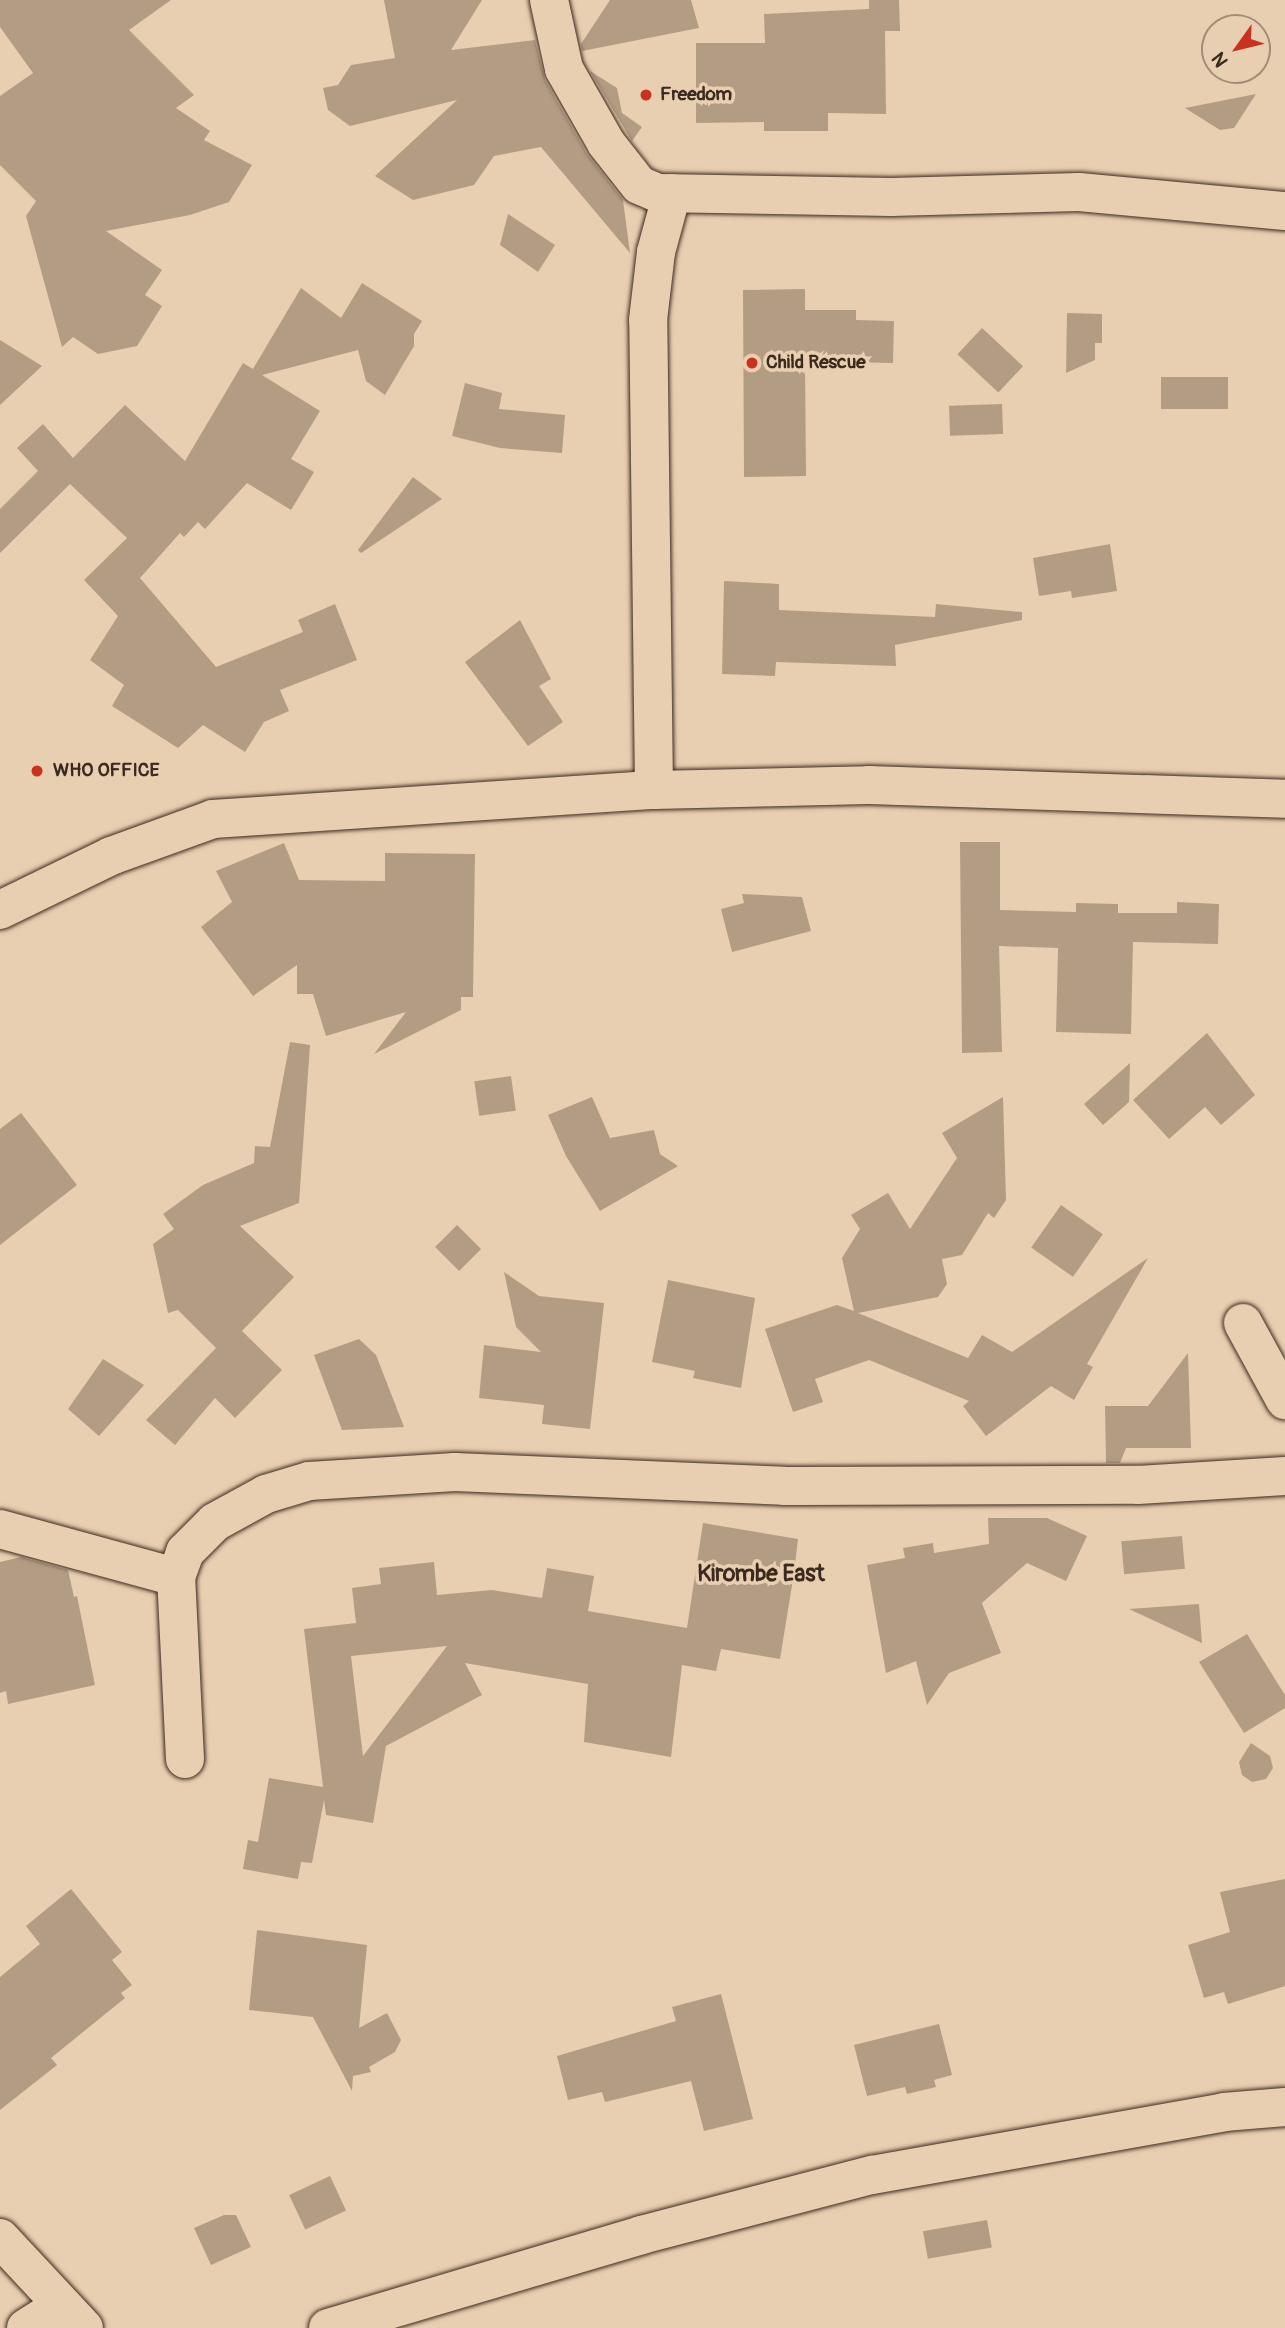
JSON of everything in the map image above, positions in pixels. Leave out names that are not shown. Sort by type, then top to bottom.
[{"type":"street","points":[[549,0],[564,69],[606,143],[639,185],[672,193],[891,197],[1079,192],[1285,211]]},
{"type":"street","points":[[654,790],[648,320],[656,252],[672,193]]},
{"type":"street","points":[[0,910],[111,856],[213,819],[654,790],[869,785],[1285,799]]},
{"type":"street","points":[[1243,1323],[1285,1400]]},
{"type":"street","points":[[186,1759],[176,1577],[186,1552],[215,1522],[266,1494],[309,1480],[455,1472],[784,1486],[1138,1485],[1285,1476]]},
{"type":"street","points":[[0,1529],[176,1577]]},
{"type":"street","points":[[328,2328],[641,2235],[872,2175],[1224,2112],[1285,2106]]},
{"type":"street","points":[[0,2238],[73,2317],[26,2328]]},
{"type":"building","points":[[0,0],[171,0],[129,30],[194,95],[176,108],[210,131],[204,140],[252,165],[229,202],[190,215],[106,231],[162,270],[145,295],[162,306],[137,346],[98,354],[73,337],[62,347],[26,216],[36,201],[0,165],[0,96],[33,73],[0,27]]},
{"type":"building","points":[[384,0],[482,0],[451,50],[535,40],[545,80],[587,154],[623,200],[630,253],[541,147],[494,156],[474,185],[413,200],[375,176],[457,100],[350,126],[328,110],[323,88],[338,85],[351,65],[395,58]]},
{"type":"building","points":[[610,0],[691,0],[699,28],[582,51],[581,44]]},
{"type":"building","points":[[869,0],[899,0],[900,31],[885,31],[886,114],[828,113],[828,131],[764,131],[764,122],[696,123],[696,43],[765,43],[764,14],[869,9]]},
{"type":"building","points":[[590,71],[617,88],[622,113],[642,127],[632,141]]},
{"type":"building","points":[[1256,94],[1234,128],[1220,130],[1185,108]]},
{"type":"building","points":[[508,214],[555,245],[538,272],[500,245]]},
{"type":"building","points":[[362,283],[422,321],[414,334],[414,346],[385,395],[366,381],[358,350],[262,375],[320,411],[291,459],[314,472],[291,510],[247,483],[205,529],[198,522],[184,537],[180,533],[140,578],[216,667],[303,632],[298,620],[335,604],[357,660],[280,690],[289,711],[264,722],[245,752],[203,725],[178,748],[112,706],[124,685],[90,660],[118,616],[84,580],[127,538],[70,484],[0,553],[0,509],[38,471],[17,448],[43,424],[73,458],[125,405],[185,461],[243,363],[253,369],[301,288],[341,318]]},
{"type":"building","points":[[805,289],[805,310],[856,310],[856,320],[894,321],[893,363],[805,361],[806,476],[744,477],[743,290]]},
{"type":"building","points":[[1067,313],[1102,314],[1102,343],[1095,343],[1095,360],[1066,373]]},
{"type":"building","points":[[982,328],[1023,366],[998,393],[957,354]]},
{"type":"building","points":[[0,340],[42,366],[0,405]]},
{"type":"building","points":[[1161,377],[1228,377],[1228,409],[1161,409]]},
{"type":"building","points":[[465,383],[502,393],[499,409],[565,415],[562,453],[500,448],[452,436]]},
{"type":"building","points":[[1002,404],[1003,434],[950,436],[949,406]]},
{"type":"building","points":[[413,477],[442,499],[361,553],[358,550]]},
{"type":"building","points":[[1110,544],[1117,591],[1072,598],[1071,591],[1039,596],[1033,558]]},
{"type":"building","points":[[724,581],[779,584],[779,610],[935,617],[936,604],[1022,612],[1022,620],[895,645],[896,666],[776,662],[775,676],[722,674]]},
{"type":"building","points":[[520,620],[551,679],[539,686],[563,722],[528,746],[465,662]]},
{"type":"building","points":[[960,842],[1000,842],[1000,910],[1076,912],[1076,903],[1118,904],[1118,913],[1177,913],[1177,902],[1219,904],[1218,944],[1133,942],[1131,1034],[1056,1032],[1058,948],[999,946],[1002,1052],[962,1053]]},
{"type":"building","points":[[284,843],[299,880],[385,881],[385,853],[475,854],[473,997],[461,997],[461,1010],[374,1054],[406,1012],[326,1036],[313,994],[297,994],[297,965],[253,996],[201,927],[232,902],[216,871]]},
{"type":"building","points":[[742,894],[802,897],[811,931],[732,952],[721,909],[744,903]]},
{"type":"building","points":[[1207,1033],[1255,1095],[1221,1125],[1205,1107],[1169,1139],[1133,1100]]},
{"type":"building","points":[[290,1042],[310,1045],[299,1203],[240,1226],[294,1277],[242,1331],[282,1370],[235,1418],[215,1398],[175,1445],[146,1420],[216,1348],[178,1310],[168,1313],[153,1244],[174,1229],[163,1214],[203,1185],[254,1163],[255,1146],[270,1147]]},
{"type":"building","points":[[1130,1063],[1129,1102],[1103,1125],[1084,1104]]},
{"type":"building","points":[[511,1076],[516,1111],[479,1116],[474,1081]]},
{"type":"building","points":[[592,1097],[610,1138],[654,1130],[660,1154],[678,1166],[600,1211],[566,1156],[548,1115]]},
{"type":"building","points":[[1003,1097],[1006,1200],[994,1218],[988,1213],[962,1255],[942,1259],[947,1284],[938,1297],[858,1313],[968,1358],[982,1335],[1012,1352],[1148,1258],[1087,1364],[1093,1367],[1074,1400],[1051,1386],[986,1436],[963,1406],[969,1401],[869,1360],[815,1379],[823,1402],[793,1412],[765,1329],[837,1305],[854,1311],[842,1258],[860,1229],[851,1215],[888,1193],[910,1229],[957,1158],[942,1133]]},
{"type":"building","points":[[21,1113],[77,1185],[0,1245],[0,1129]]},
{"type":"building","points":[[1061,1205],[1103,1234],[1073,1277],[1031,1248]]},
{"type":"building","points":[[457,1225],[481,1249],[459,1271],[435,1247]]},
{"type":"building","points":[[504,1272],[539,1296],[604,1303],[590,1429],[542,1424],[544,1405],[479,1398],[484,1345],[541,1352],[516,1327]]},
{"type":"building","points":[[668,1280],[755,1298],[741,1388],[693,1378],[695,1371],[652,1362]]},
{"type":"building","points":[[359,1339],[376,1355],[404,1427],[342,1430],[314,1355]]},
{"type":"building","points":[[1188,1353],[1191,1448],[1126,1448],[1120,1463],[1106,1463],[1105,1406],[1148,1406]]},
{"type":"building","points":[[103,1359],[144,1385],[99,1436],[68,1409]]},
{"type":"building","points":[[988,1518],[1047,1518],[1087,1536],[1066,1581],[1027,1563],[982,1603],[1001,1653],[949,1673],[927,1705],[916,1661],[886,1673],[867,1565],[905,1558],[903,1548],[933,1543],[934,1553],[989,1544]]},
{"type":"building","points":[[703,1523],[798,1539],[780,1659],[721,1649],[716,1671],[682,1665],[671,1757],[584,1742],[588,1684],[465,1663],[482,1695],[386,1746],[373,1823],[326,1815],[324,1800],[312,1863],[301,1862],[298,1879],[243,1869],[248,1840],[258,1842],[269,1778],[323,1787],[304,1629],[356,1623],[352,1588],[381,1584],[379,1568],[434,1562],[437,1595],[492,1590],[542,1598],[547,1568],[594,1576],[588,1611],[687,1628]],"holes":[[[447,1646],[363,1756],[351,1656]]]},
{"type":"building","points":[[1182,1536],[1185,1569],[1124,1574],[1121,1541]]},
{"type":"building","points":[[21,1557],[68,1570],[74,1597],[77,1596],[95,1685],[8,1704],[6,1691],[0,1693],[0,1562]]},
{"type":"building","points":[[1199,1604],[1202,1643],[1129,1609]]},
{"type":"building","points":[[1247,1634],[1285,1695],[1285,1708],[1244,1733],[1199,1662]]},
{"type":"building","points":[[1251,1743],[1270,1756],[1273,1768],[1266,1779],[1252,1782],[1242,1775],[1239,1762]]},
{"type":"building","points":[[1285,1879],[1285,1986],[1228,2004],[1224,1992],[1204,1998],[1188,1945],[1230,1932],[1220,1892]]},
{"type":"building","points":[[71,1889],[122,1952],[112,1960],[132,1985],[121,1993],[125,1998],[51,2058],[57,2065],[0,2110],[0,1977],[40,1944],[26,1926]]},
{"type":"building","points":[[257,1930],[367,1945],[359,2028],[387,2013],[401,2040],[395,2052],[369,2067],[371,2072],[353,2076],[352,2091],[313,2017],[249,2010]]},
{"type":"building","points":[[721,1994],[753,2119],[704,2131],[691,2081],[605,2102],[602,2092],[568,2100],[557,2056],[676,2021],[672,2007]]},
{"type":"building","points":[[939,2024],[952,2075],[934,2080],[936,2087],[907,2094],[905,2087],[867,2096],[854,2045]]},
{"type":"building","points":[[330,2176],[346,2210],[305,2229],[289,2195]]},
{"type":"building","points":[[224,2215],[236,2215],[251,2247],[211,2265],[194,2228]]},
{"type":"building","points":[[987,2220],[992,2248],[928,2259],[923,2231]]},
{"type":"place","name":"Freedom","points":[[646,95]]},
{"type":"place","name":"Child Rescue","points":[[752,363]]},
{"type":"place","name":"WHO OFFICE","points":[[37,771]]},
{"type":"district","name":"Kirombe East","points":[[761,1574]]}]
